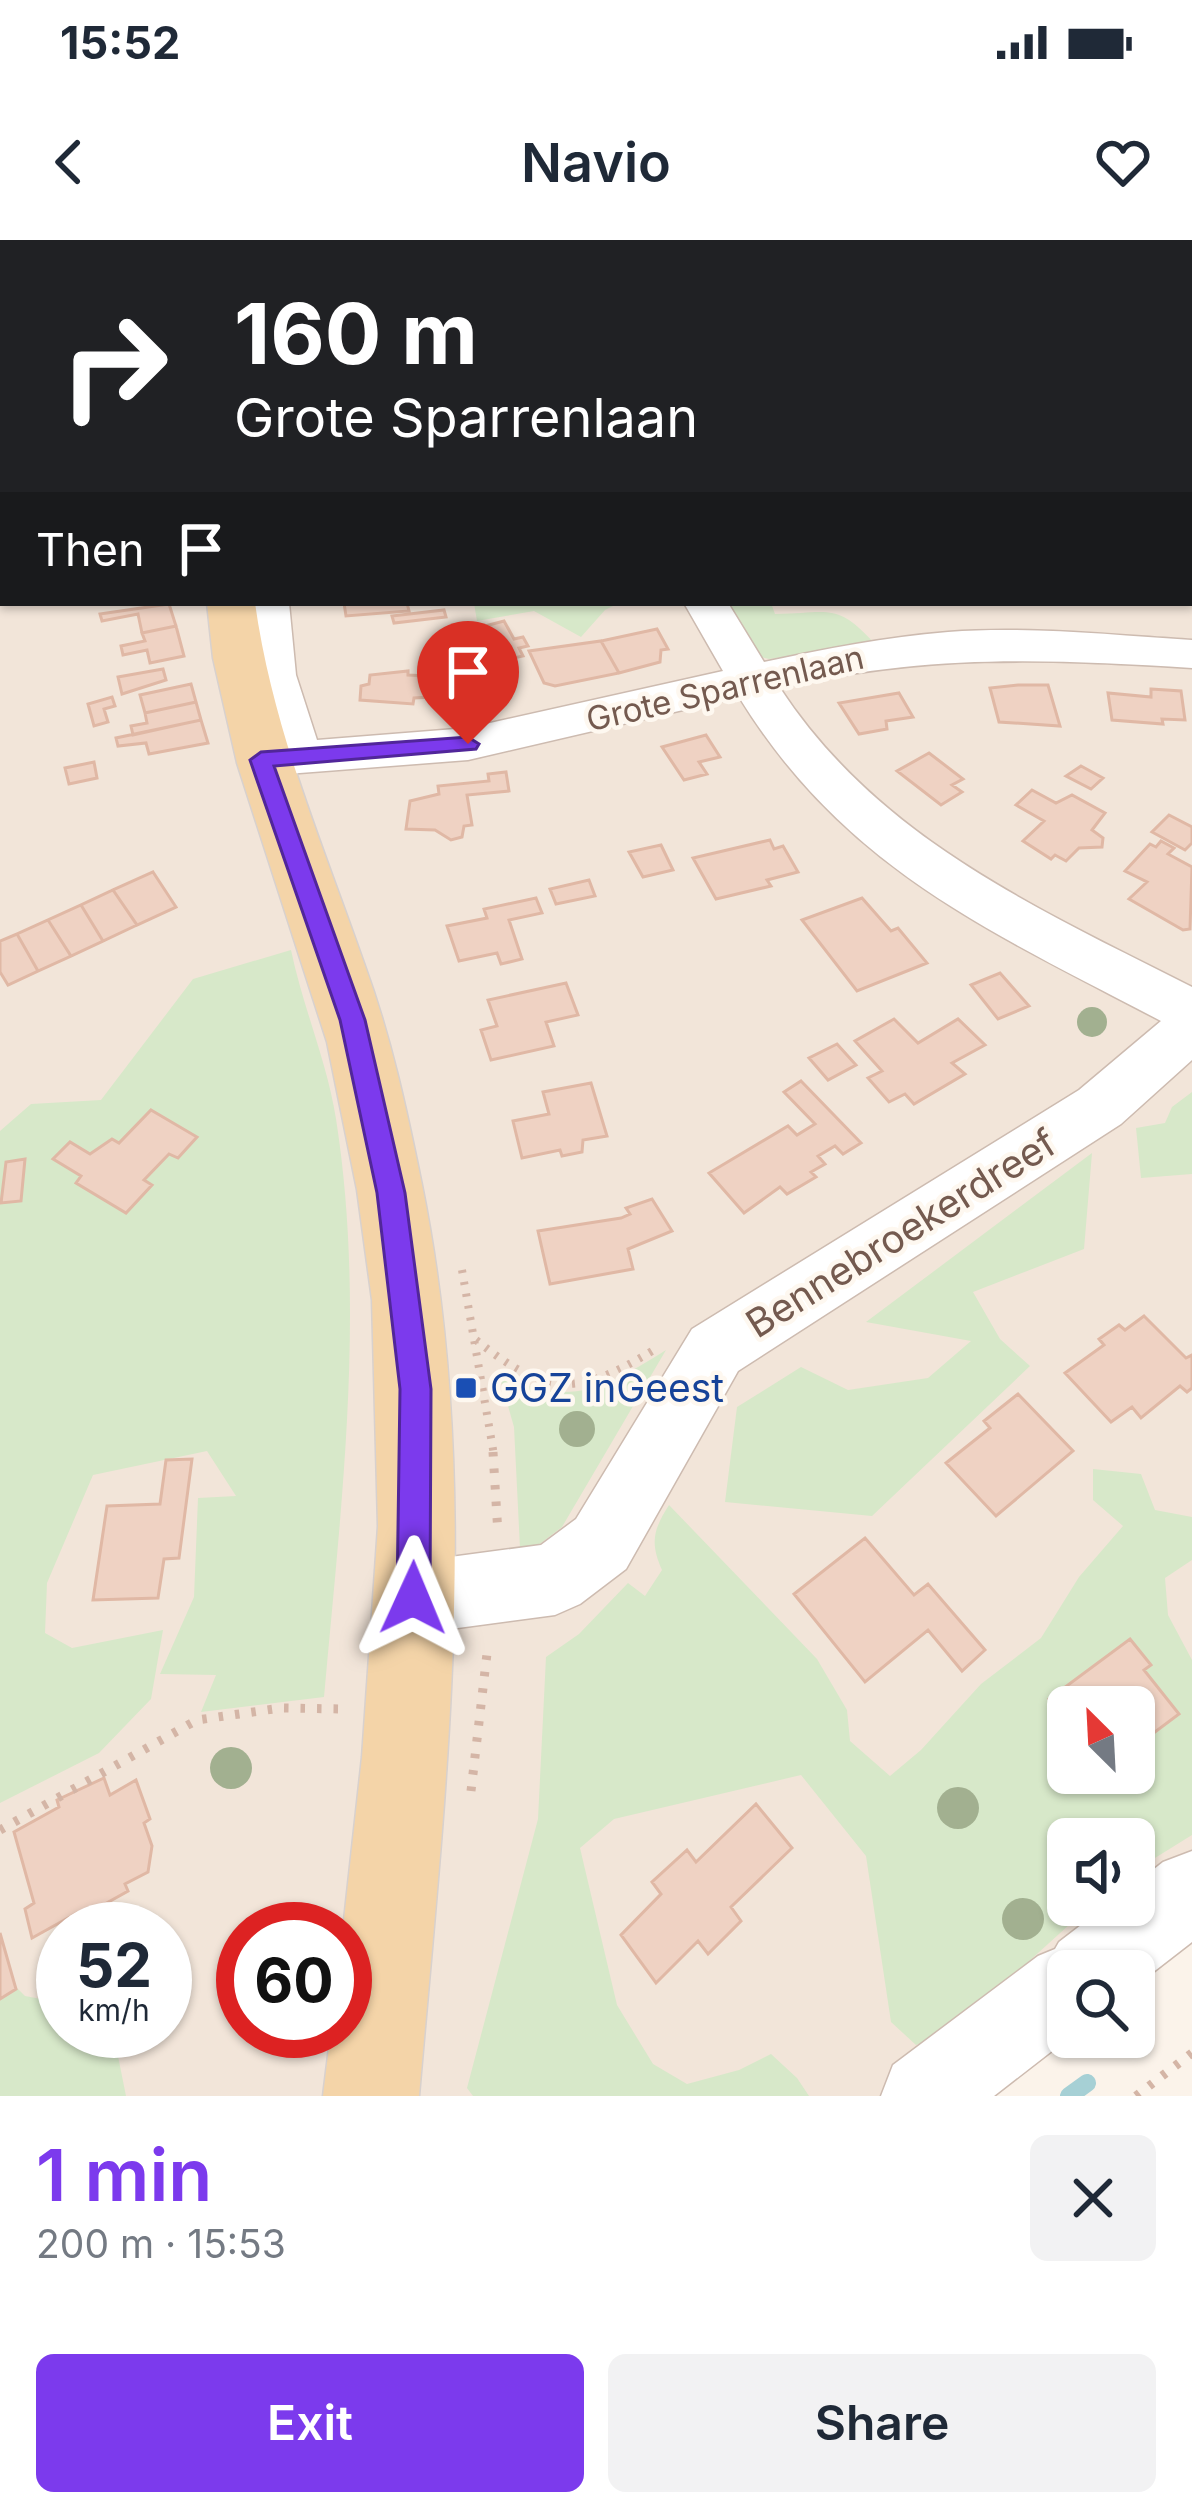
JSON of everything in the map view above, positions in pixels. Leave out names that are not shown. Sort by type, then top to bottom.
[{"type":"main road","points":[[231,606],[244,697],[280,757],[352,1020],[391,1193],[416,1389],[413,1598],[370,2096]]},
{"type":"street","points":[[267,606],[280,757]]},
{"type":"street","points":[[708,606],[779,724],[840,797],[903,851],[1008,914],[1192,1012]]},
{"type":"street","name":"Grote Sparrenlaan","points":[[280,757],[468,744],[852,657],[951,646],[1112,646],[1192,654]]},
{"type":"street","name":"Bennebroekerdreef","points":[[413,1598],[555,1579],[601,1544],[716,1350],[1100,1107],[1192,1027]]},
{"type":"street","points":[[1115,1950],[1192,1891]]},
{"type":"street","points":[[925,2096],[1047,2002]]},
{"type":"path","points":[[476,1340],[517,1375],[549,1385],[583,1388],[617,1374],[669,1341],[716,1350]]},
{"type":"path","points":[[345,1731],[349,1688]]},
{"type":"path","points":[[0,1830],[197,1720],[281,1708],[347,1709]]},
{"type":"path","points":[[1136,2096],[1192,2053]]},
{"type":"shaded area","points":[[0,606],[1192,606],[1192,1931],[1155,1957],[1155,1950],[1047,1950],[1047,2000],[978,2096],[0,2096]]},
{"type":"green space","points":[[474,606],[613,606],[581,637],[534,611],[477,621]]},
{"type":"green space","points":[[723,606],[772,606],[775,614],[840,615],[874,643],[769,659],[750,654]]},
{"type":"green space","points":[[291,950],[336,1119],[349,1263],[348,1408],[324,1697],[201,1712],[216,1675],[160,1674],[194,1597],[198,1498],[236,1496],[207,1451],[93,1475],[47,1583],[45,1633],[72,1648],[163,1630],[151,1699],[99,1753],[0,1803],[0,1131],[31,1104],[101,1100],[193,979]]},
{"type":"green space","points":[[1192,1092],[1192,1174],[1141,1178],[1136,1128],[1165,1123],[1172,1107]]},
{"type":"green space","points":[[1092,1153],[1084,1249],[973,1292],[1000,1339],[1030,1366],[872,1516],[725,1502],[737,1407],[801,1367],[848,1390],[928,1378],[971,1341],[866,1322]]},
{"type":"green space","points":[[666,1350],[562,1527],[537,1546],[520,1548],[514,1427],[498,1371],[544,1390],[585,1390],[624,1375]]},
{"type":"green space","points":[[1093,1469],[1141,1474],[1155,1510],[1192,1517],[1192,1560],[1165,1578],[1168,1615],[1192,1660],[1192,1835],[1155,1858],[1155,1818],[1047,1818],[1047,1926],[1068,1926],[953,2030],[916,2045],[891,2022],[866,1856],[801,1775],[614,1819],[580,1848],[617,2005],[653,2064],[687,2084],[739,2070],[771,2054],[809,2096],[473,2096],[467,2088],[538,1819],[546,1657],[579,1634],[628,1583],[645,1596],[662,1570],[655,1537],[669,1505],[817,1659],[847,1710],[850,1741],[890,1776],[921,1750],[981,1684],[1041,1638],[1079,1577],[1123,1526],[1093,1500]]},
{"type":"green space","points":[[0,1971],[25,1996],[36,1998],[36,2058],[118,2058],[126,2096],[0,2096]]},
{"type":"building","points":[[170,606],[176,626],[142,633],[138,614],[102,621],[100,614]]},
{"type":"building","points":[[344,606],[408,606],[409,611],[346,616]]},
{"type":"building","points":[[444,610],[446,617],[394,623],[392,616]]},
{"type":"building","points":[[504,621],[514,639],[523,637],[528,646],[519,648],[523,656],[505,660],[485,626]]},
{"type":"building","points":[[176,626],[184,656],[150,663],[147,650],[123,655],[121,646],[145,641],[142,633]]},
{"type":"building","points":[[657,629],[668,649],[661,650],[660,662],[619,673],[601,641]]},
{"type":"building","points":[[601,641],[619,673],[555,686],[544,683],[529,651]]},
{"type":"building","points":[[429,666],[454,666],[454,681],[470,681],[469,695],[414,698],[413,704],[360,700],[361,686],[369,684],[370,675],[408,671],[408,675],[428,676]]},
{"type":"building","points":[[163,669],[166,680],[122,694],[118,677]]},
{"type":"building","points":[[191,684],[196,702],[145,713],[140,695]]},
{"type":"building","points":[[1048,685],[1060,726],[999,722],[990,688]]},
{"type":"building","points":[[1151,689],[1181,691],[1185,720],[1162,719],[1163,724],[1112,720],[1108,693],[1151,697]]},
{"type":"building","points":[[899,693],[913,717],[886,721],[887,729],[859,734],[839,703]]},
{"type":"building","points":[[112,697],[115,706],[104,709],[108,722],[94,726],[88,704]]},
{"type":"building","points":[[196,702],[201,720],[133,735],[131,726],[147,723],[145,713]]},
{"type":"building","points":[[201,720],[208,743],[149,754],[146,743],[118,746],[116,738]]},
{"type":"building","points":[[706,735],[720,757],[699,762],[707,774],[684,780],[662,747]]},
{"type":"building","points":[[929,753],[963,779],[952,785],[962,792],[941,805],[897,771]]},
{"type":"building","points":[[94,762],[97,778],[69,784],[65,768]]},
{"type":"building","points":[[1081,766],[1103,778],[1091,789],[1066,776]]},
{"type":"building","points":[[506,772],[509,791],[467,795],[472,825],[464,826],[462,837],[451,840],[435,830],[406,829],[410,801],[439,794],[438,786],[489,781],[488,774]]},
{"type":"building","points":[[1032,790],[1056,803],[1072,795],[1105,813],[1092,830],[1103,838],[1102,847],[1079,848],[1066,861],[1055,855],[1051,859],[1023,841],[1044,821],[1016,805]]},
{"type":"building","points":[[1169,815],[1192,827],[1192,843],[1185,850],[1152,832]]},
{"type":"building","points":[[770,840],[774,849],[783,846],[798,872],[767,880],[771,886],[716,899],[693,858]]},
{"type":"building","points":[[1161,841],[1174,848],[1168,854],[1192,867],[1190,929],[1183,930],[1129,899],[1147,882],[1125,871],[1150,844],[1156,847]]},
{"type":"building","points":[[661,845],[673,870],[643,877],[629,852]]},
{"type":"building","points":[[153,872],[176,907],[137,925],[113,890]]},
{"type":"building","points":[[589,880],[595,896],[556,904],[550,889]]},
{"type":"building","points":[[113,890],[137,925],[103,941],[81,905]]},
{"type":"building","points":[[536,898],[542,913],[509,920],[522,959],[501,964],[497,953],[459,961],[447,926],[487,918],[484,909]]},
{"type":"building","points":[[862,898],[891,931],[898,928],[927,963],[857,991],[802,920]]},
{"type":"building","points":[[81,905],[103,941],[71,956],[48,920]]},
{"type":"building","points":[[48,920],[71,956],[38,971],[17,934]]},
{"type":"building","points":[[17,934],[38,971],[8,985],[0,972],[0,941]]},
{"type":"building","points":[[1000,973],[1029,1006],[998,1019],[971,985]]},
{"type":"building","points":[[566,983],[578,1015],[546,1022],[554,1046],[491,1060],[481,1030],[497,1026],[488,1000]]},
{"type":"building","points":[[894,1019],[918,1043],[958,1019],[985,1045],[952,1063],[965,1074],[914,1104],[905,1094],[889,1102],[868,1078],[882,1071],[855,1041]]},
{"type":"building","points":[[837,1044],[856,1065],[828,1080],[809,1058]]},
{"type":"building","points":[[801,1081],[861,1143],[843,1154],[835,1146],[818,1156],[825,1164],[811,1172],[816,1177],[787,1194],[780,1187],[744,1213],[709,1173],[788,1126],[797,1135],[815,1124],[784,1092]]},
{"type":"building","points":[[591,1083],[607,1136],[583,1140],[582,1152],[562,1156],[560,1150],[522,1158],[513,1121],[549,1114],[543,1092]]},
{"type":"building","points":[[151,1110],[197,1137],[178,1158],[169,1154],[144,1180],[152,1185],[126,1213],[76,1183],[81,1176],[53,1159],[70,1142],[90,1154],[112,1139],[119,1143]]},
{"type":"building","points":[[25,1159],[21,1201],[1,1203],[6,1162]]},
{"type":"building","points":[[652,1199],[672,1231],[628,1249],[633,1269],[550,1284],[538,1231],[621,1218],[630,1214],[626,1208]]},
{"type":"building","points":[[1144,1316],[1186,1358],[1192,1355],[1192,1388],[1187,1392],[1180,1386],[1141,1418],[1132,1407],[1111,1422],[1065,1373],[1104,1345],[1099,1339],[1119,1325],[1125,1330]]},
{"type":"building","points":[[1018,1394],[1073,1451],[996,1516],[946,1463],[990,1428],[984,1421]]},
{"type":"building","points":[[192,1459],[179,1558],[164,1559],[158,1598],[93,1600],[107,1506],[160,1504],[166,1460]]},
{"type":"building","points":[[865,1538],[914,1595],[928,1584],[985,1650],[962,1671],[928,1630],[865,1682],[794,1594]]},
{"type":"building","points":[[1130,1639],[1151,1665],[1144,1670],[1179,1714],[1155,1732],[1155,1686],[1067,1686]]},
{"type":"building","points":[[104,1778],[110,1795],[136,1780],[150,1819],[144,1823],[152,1846],[148,1872],[125,1884],[128,1891],[108,1902],[36,1902],[36,1936],[32,1938],[25,1909],[34,1903],[14,1832],[59,1807],[57,1800]]},
{"type":"building","points":[[756,1804],[792,1848],[731,1907],[741,1921],[708,1954],[698,1941],[656,1983],[621,1935],[661,1894],[652,1882],[687,1850],[696,1862]]},
{"type":"building","points":[[0,1933],[16,1989],[0,1999]]},
{"type":"waterway","points":[[1069,2096],[1087,2083]]},
{"type":"place","name":"GGZ inGeest","points":[[466,1388]]},
{"type":"route","points":[[413,1598],[416,1389],[391,1193],[352,1020],[261,760],[468,744]]}]
